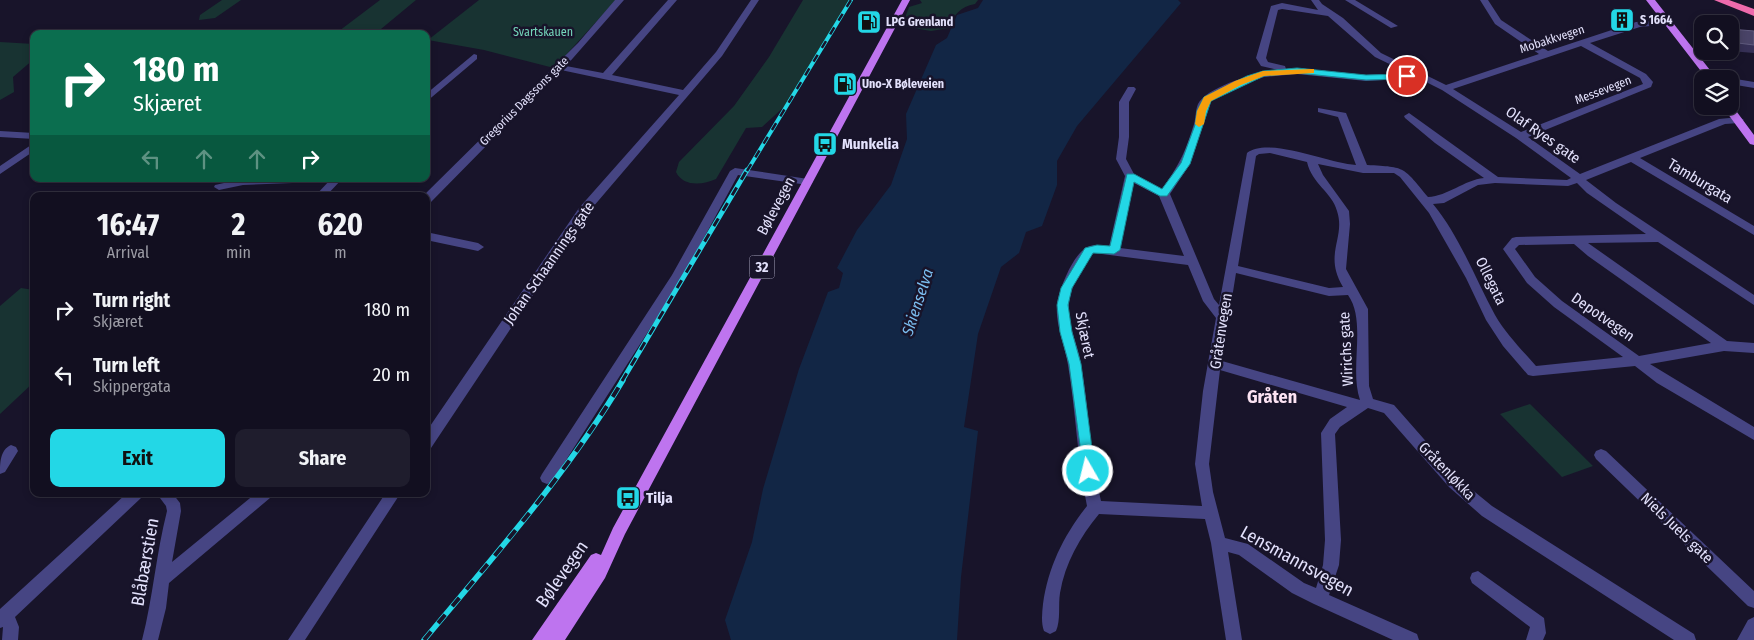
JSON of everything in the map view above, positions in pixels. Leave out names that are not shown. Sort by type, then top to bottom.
[{"type":"highway","points":[[1719,0],[1754,11]]},
{"type":"highway","points":[[1726,0],[1754,11]]},
{"type":"main road","name":"Bølevegen","points":[[555,640],[614,546],[618,533],[906,0]]},
{"type":"main road","points":[[1644,0],[1704,70]]},
{"type":"main road","points":[[1650,0],[1664,22]]},
{"type":"main road","points":[[1735,115],[1754,142]]},
{"type":"main road","points":[[1736,115],[1738,119]]},
{"type":"main road","name":"Bølevegen","points":[[540,640],[608,543],[618,533]]},
{"type":"street","name":"Gregorius Dagssons gate","points":[[430,196],[559,67],[620,0]]},
{"type":"street","points":[[607,75],[673,0]]},
{"type":"street","name":"Johan Schaannings gate","points":[[430,435],[583,211],[719,54],[755,0]]},
{"type":"street","name":"Olaf Ryes gate","points":[[1315,0],[1318,6],[1332,14],[1378,55],[1417,76],[1445,88],[1520,136],[1571,171],[1605,201],[1754,301]]},
{"type":"street","points":[[1349,0],[1394,26]]},
{"type":"street","points":[[1484,0],[1498,22],[1546,54]]},
{"type":"street","points":[[1332,14],[1279,6],[1274,8],[1261,62],[1297,71],[1366,78],[1417,76]]},
{"type":"street","name":"Mobakkvegen","points":[[1445,88],[1639,24],[1664,22]]},
{"type":"street","name":"Messevegen","points":[[1520,136],[1648,85],[1643,76],[1582,43]]},
{"type":"street","points":[[430,95],[474,56]]},
{"type":"street","points":[[559,67],[607,75],[685,93]]},
{"type":"street","points":[[1164,194],[1185,164],[1199,125],[1201,111],[1207,99],[1250,77],[1297,71]]},
{"type":"street","points":[[1739,83],[1754,84]]},
{"type":"street","points":[[1131,89],[1124,102],[1124,137],[1121,159],[1130,176],[1164,194],[1209,301],[1222,318]]},
{"type":"street","points":[[1322,110],[1342,115],[1363,170]]},
{"type":"street","points":[[1409,116],[1439,141],[1495,180]]},
{"type":"street","name":"Tamburgata","points":[[1426,201],[1440,200],[1476,182],[1495,180],[1568,183],[1723,121],[1738,119]]},
{"type":"street","points":[[0,134],[30,135]]},
{"type":"street","points":[[0,171],[30,149]]},
{"type":"street","name":"Ollegata","points":[[1256,151],[1270,150],[1363,170],[1400,172],[1426,201],[1472,278],[1490,316],[1508,342],[1533,372],[1637,361]]},
{"type":"street","name":"Gråtenvegen","points":[[1234,640],[1219,543],[1210,513],[1203,477],[1203,455],[1209,399],[1222,318],[1251,155],[1256,151]]},
{"type":"street","name":"Tamburgata","points":[[1631,157],[1754,231]]},
{"type":"street","name":"Wirichs gate","points":[[1312,159],[1316,174],[1343,212],[1340,269],[1350,291],[1359,301],[1362,309],[1362,386],[1364,404]]},
{"type":"street","points":[[547,478],[677,277],[735,171],[808,182]]},
{"type":"street","points":[[1130,176],[1114,250],[1191,261]]},
{"type":"street","points":[[219,187],[243,182]]},
{"type":"street","points":[[324,192],[334,182]]},
{"type":"street","points":[[430,237],[478,247]]},
{"type":"street","name":"Depotvegen","points":[[1661,238],[1516,241],[1510,249],[1531,280],[1558,304],[1662,379],[1754,434]]},
{"type":"street","points":[[1578,241],[1592,254],[1724,346]]},
{"type":"street","name":"Skjæret","points":[[1095,507],[1078,402],[1075,364],[1066,332],[1063,305],[1067,288],[1089,251],[1097,249],[1114,250]]},
{"type":"street","points":[[1231,268],[1329,292],[1350,291]]},
{"type":"street","points":[[1637,361],[1724,346],[1754,348]]},
{"type":"street","name":"Gråtenløkka","points":[[1216,364],[1389,409],[1454,483],[1487,511],[1688,640]]},
{"type":"street","points":[[1320,599],[1333,558],[1328,433],[1335,423],[1364,404]]},
{"type":"street","points":[[0,468],[11,451]]},
{"type":"street","name":"Niels Juels gate","points":[[1601,455],[1754,601]]},
{"type":"street","points":[[10,640],[12,628],[9,621],[1,618],[131,497]]},
{"type":"street","name":"Blåbærstien","points":[[150,640],[162,579],[166,545],[174,511],[173,503],[167,497]]},
{"type":"street","points":[[162,579],[261,497]]},
{"type":"street","points":[[296,640],[391,497]]},
{"type":"street","points":[[1050,626],[1049,608],[1063,553],[1075,530],[1095,507],[1210,513]]},
{"type":"street","name":"Lensmannsvegen","points":[[1219,543],[1243,549],[1283,579],[1320,599],[1411,640]]},
{"type":"street","points":[[1478,578],[1538,623],[1538,633],[1534,640]]},
{"type":"street","points":[[1745,640],[1754,625]]},
{"type":"green space","points":[[222,0],[241,0],[215,18],[199,20],[200,15]]},
{"type":"green space","points":[[380,0],[416,0],[380,30],[340,30]]},
{"type":"green space","name":"Svartskauen","points":[[479,0],[616,0],[554,68],[484,50],[430,40]]},
{"type":"green space","points":[[803,0],[853,0],[786,105],[762,127],[746,128],[716,179],[705,183],[683,180],[676,172],[679,162],[734,106],[769,57]]},
{"type":"green space","points":[[920,0],[978,0],[975,4],[965,7],[958,12],[949,28],[931,31],[902,26],[909,7],[922,3]]},
{"type":"green space","points":[[0,42],[30,44],[30,62],[13,77],[14,92],[0,100]]},
{"type":"green space","points":[[21,288],[30,289],[30,386],[0,414],[0,306]]},
{"type":"green space","points":[[1530,404],[1593,466],[1562,477],[1500,414]]},
{"type":"water","name":"Skienselva","points":[[983,0],[1178,0],[1181,3],[1077,126],[1057,161],[1057,185],[1042,226],[1026,232],[1019,253],[1001,267],[978,334],[964,427],[978,431],[961,577],[957,640],[731,640],[725,620],[752,542],[763,489],[799,369],[828,292],[839,288],[843,273],[837,268],[857,230],[891,185],[907,139],[906,114],[936,45],[947,38],[957,15],[978,8]]},
{"type":"building","points":[[1739,30],[1754,31],[1754,45],[1739,43]]},
{"type":"railway","points":[[747,171],[851,0]]},
{"type":"railway","points":[[622,381],[747,170]]},
{"type":"railway","points":[[424,640],[529,514],[578,448],[623,380]]},
{"type":"slow traffic","points":[[1199,124],[1201,111],[1207,99],[1250,77],[1288,71],[1311,71]]},
{"type":"place","name":"S 1664","points":[[1622,20]]},
{"type":"place","name":"LPG Grenland","points":[[869,22]]},
{"type":"place","name":"Uno-X Bøleveien","points":[[845,84]]},
{"type":"place","name":"Munkelia","points":[[825,144]]},
{"type":"place","name":"Tilja","points":[[628,498]]},
{"type":"district","name":"Gråten","points":[[1272,397]]},
{"type":"route","points":[[1088,471],[1075,364],[1063,320],[1063,305],[1067,288],[1084,256],[1092,249],[1114,250],[1130,176],[1164,194],[1185,164],[1199,125],[1203,105],[1207,99],[1250,77],[1297,71],[1315,71],[1366,78],[1407,76]]}]
